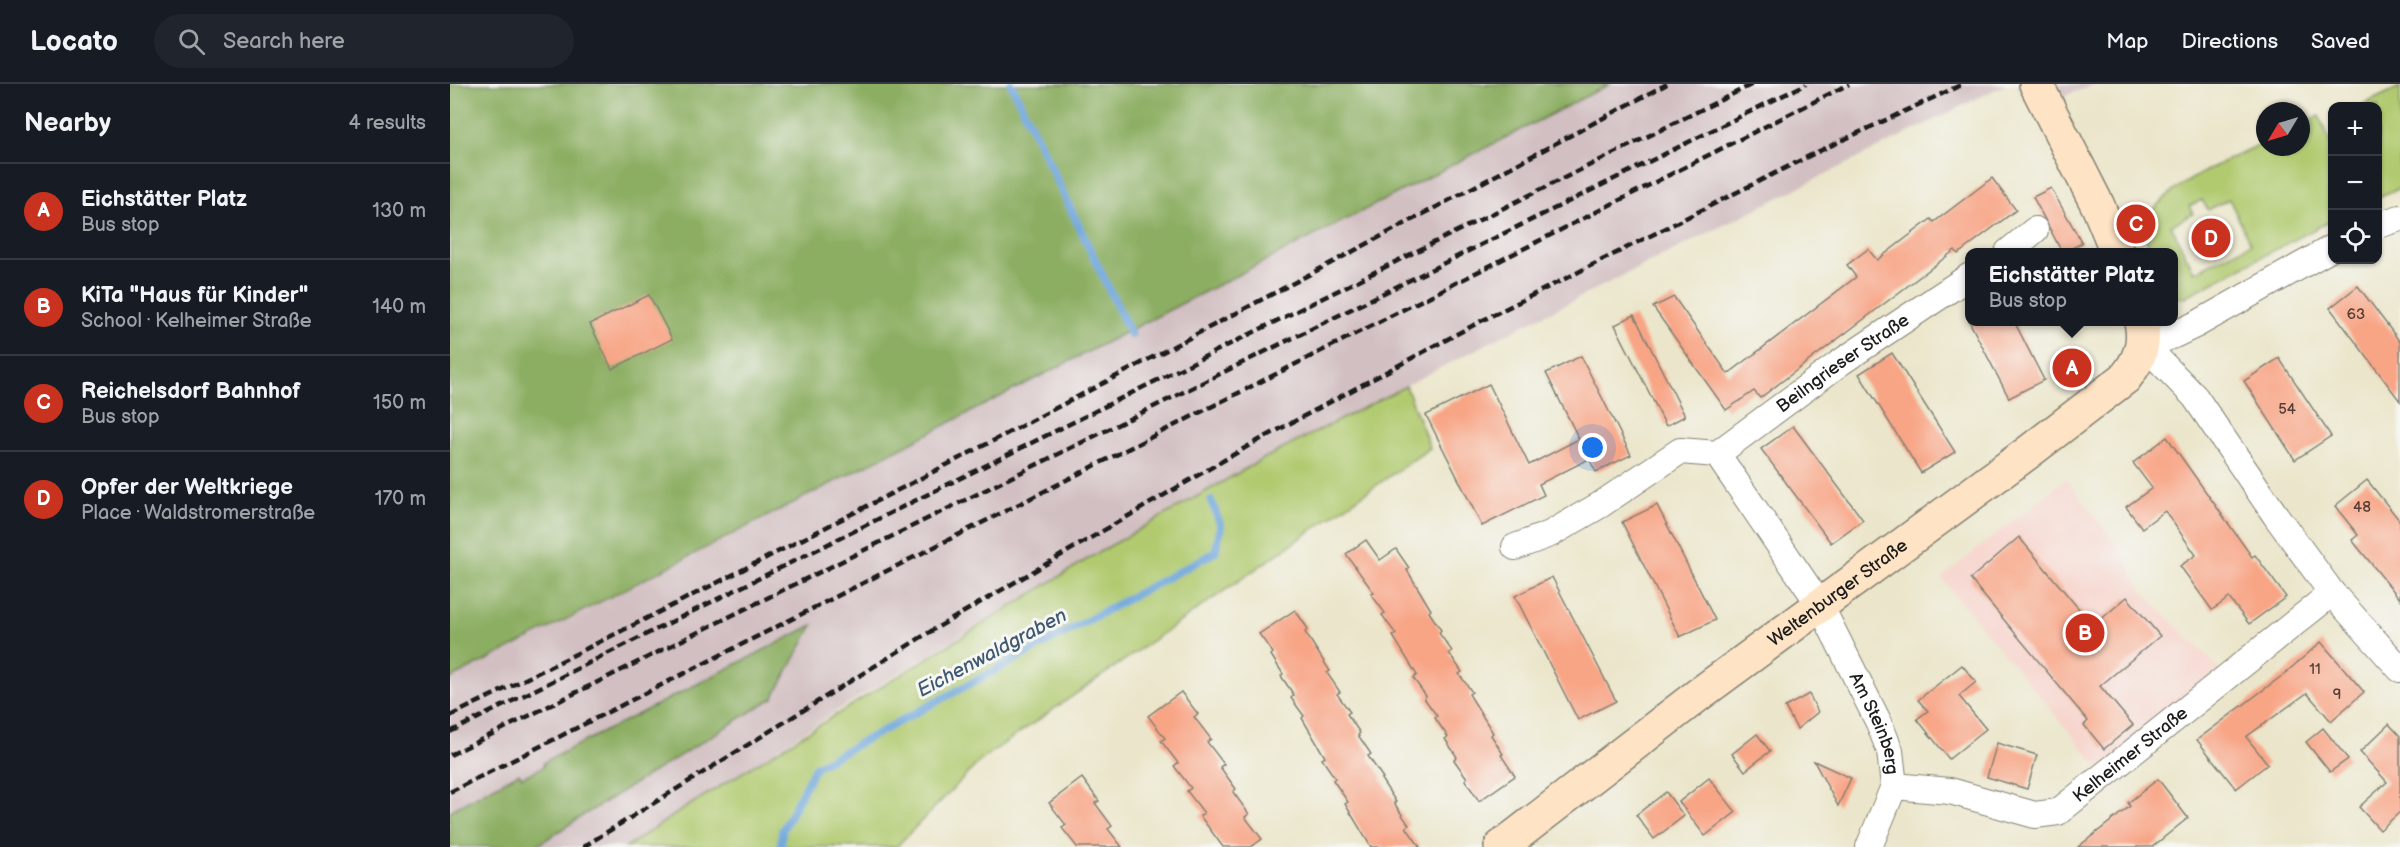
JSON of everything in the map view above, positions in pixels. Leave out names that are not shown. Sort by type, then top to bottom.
[{"type":"street","points":[[2037,84],[2098,206],[2115,248]]},
{"type":"street","points":[[2382,224],[2400,218]]},
{"type":"street","points":[[2013,248],[2035,230]]},
{"type":"street","points":[[2142,334],[2174,335],[2328,250]]},
{"type":"street","name":"Beilngrieser Straße","points":[[1717,454],[1841,362],[1965,279]]},
{"type":"street","points":[[2142,334],[2160,361],[2195,397],[2332,593],[2400,669]]},
{"type":"street","name":"Weltenburger Straße","points":[[1501,847],[1698,695],[2125,378],[2136,365],[2142,334]]},
{"type":"street","points":[[1515,547],[1550,534],[1590,511],[1680,451],[1717,454],[1820,605]]},
{"type":"street","name":"Kelheimer Straße","points":[[1894,786],[1950,791],[2035,815],[2058,812],[2332,593]]},
{"type":"street","name":"Am Steinberg","points":[[1820,605],[1879,723],[1890,751],[1894,786],[1869,847]]},
{"type":"shaded area","points":[[1610,84],[2006,84],[1500,337],[1261,460],[1091,557],[846,705],[625,847],[535,847],[582,816],[812,626],[544,762],[544,767],[522,777],[519,773],[450,811],[450,679]]},
{"type":"shaded area","points":[[2017,84],[2095,84],[2034,108]]},
{"type":"shaded area","points":[[2066,479],[2118,547],[2144,593],[2223,673],[2101,770],[1941,578]]},
{"type":"green space","points":[[450,84],[1610,84],[450,679]]},
{"type":"green space","points":[[2400,87],[2400,188],[2382,195],[2382,102],[2368,102]]},
{"type":"green space","points":[[2319,116],[2328,137],[2328,222],[2183,298],[2178,297],[2178,248],[2151,248],[2145,235],[2147,220],[2157,205],[2173,192],[2213,167],[2256,146],[2256,156],[2310,156],[2310,120]],"holes":[[[2229,199],[2251,244],[2194,272],[2171,225],[2193,214],[2189,206],[2202,200],[2208,210]]]},
{"type":"green space","points":[[1406,386],[1430,448],[982,759],[896,847],[626,847],[688,806],[1091,557],[1261,460]]},
{"type":"green space","points":[[813,625],[773,698],[535,847],[450,847],[450,811],[519,773],[522,777],[543,767],[544,762]]},
{"type":"building","points":[[1992,178],[2016,210],[1958,254],[1955,250],[1760,398],[1754,391],[1726,410],[1653,307],[1674,297],[1728,374],[1856,277],[1847,265],[1868,249],[1877,260],[1931,219],[1934,222]]},
{"type":"building","points":[[2051,188],[2082,243],[2073,248],[2060,248],[2033,197]]},
{"type":"building","points":[[2358,286],[2400,342],[2400,401],[2330,308]]},
{"type":"building","points":[[649,295],[672,339],[612,369],[590,324]]},
{"type":"building","points":[[1634,315],[1685,416],[1666,426],[1615,325]]},
{"type":"building","points":[[1972,326],[2017,326],[2044,380],[2009,398]]},
{"type":"building","points":[[1892,353],[1955,452],[1921,473],[1859,374]]},
{"type":"building","points":[[1581,356],[1631,455],[1596,472],[1589,459],[1539,484],[1544,495],[1482,526],[1426,415],[1489,384],[1529,465],[1579,439],[1546,373]]},
{"type":"building","points":[[2279,358],[2331,436],[2295,460],[2244,381]]},
{"type":"building","points":[[1793,426],[1863,520],[1831,543],[1761,449]]},
{"type":"building","points":[[2167,437],[2252,557],[2255,555],[2286,597],[2249,624],[2229,598],[2212,610],[2180,566],[2196,555],[2165,511],[2142,528],[2126,507],[2152,488],[2133,463]]},
{"type":"building","points":[[2367,480],[2400,521],[2400,599],[2352,540],[2358,535],[2335,506]]},
{"type":"building","points":[[1657,505],[1715,620],[1680,637],[1622,522]]},
{"type":"building","points":[[2019,537],[2093,626],[2127,597],[2160,636],[2100,686],[2133,725],[2104,749],[2084,725],[2088,721],[1970,579]]},
{"type":"building","points":[[1366,540],[1380,560],[1396,549],[1409,568],[1407,570],[1441,630],[1439,633],[1452,651],[1449,653],[1462,672],[1459,674],[1472,692],[1469,694],[1493,733],[1491,735],[1503,754],[1501,755],[1515,776],[1479,801],[1454,760],[1457,757],[1445,739],[1448,737],[1435,718],[1437,716],[1413,678],[1417,675],[1393,636],[1396,634],[1382,615],[1385,613],[1371,594],[1374,593],[1346,554]]},
{"type":"building","points":[[1552,577],[1616,701],[1578,720],[1515,596]]},
{"type":"building","points":[[1295,610],[1308,629],[1305,632],[1330,671],[1327,673],[1340,692],[1337,694],[1350,712],[1347,714],[1371,754],[1368,756],[1409,825],[1406,827],[1420,847],[1371,847],[1345,804],[1348,802],[1322,759],[1325,757],[1302,718],[1304,716],[1291,698],[1294,695],[1281,676],[1283,674],[1271,655],[1273,653],[1259,634]]},
{"type":"building","points":[[2321,642],[2364,692],[2331,721],[2307,693],[2246,737],[2268,764],[2236,789],[2197,740],[2283,675]]},
{"type":"building","points":[[1962,665],[1976,682],[1959,696],[1986,729],[1949,759],[1917,719],[1928,711],[1918,700]]},
{"type":"building","points":[[1181,692],[1198,714],[1194,717],[1211,739],[1207,742],[1224,764],[1220,767],[1236,789],[1233,792],[1249,814],[1245,817],[1262,839],[1251,847],[1223,847],[1200,816],[1204,813],[1187,791],[1191,788],[1174,766],[1178,763],[1161,741],[1165,738],[1148,716]]},
{"type":"building","points":[[1809,694],[1818,712],[1797,729],[1785,707]]},
{"type":"building","points":[[2389,724],[2400,736],[2400,812],[2380,830],[2359,807],[2387,782],[2360,752]]},
{"type":"building","points":[[2323,728],[2348,759],[2330,772],[2306,742]]},
{"type":"building","points":[[1757,734],[1770,751],[1745,771],[1732,754]]},
{"type":"building","points":[[1997,743],[2037,755],[2027,789],[1987,777]]},
{"type":"building","points":[[1814,761],[1851,778],[1838,806]]},
{"type":"building","points":[[1082,778],[1099,801],[1095,803],[1112,826],[1108,829],[1122,847],[1077,847],[1062,828],[1066,825],[1049,803]]},
{"type":"building","points":[[1709,778],[1736,812],[1705,836],[1679,802]]},
{"type":"building","points":[[2158,779],[2188,818],[2152,847],[2078,847],[2130,806],[2128,803]]},
{"type":"building","points":[[1666,792],[1684,816],[1654,839],[1636,815]]},
{"type":"waterway","name":"Eichenwaldgraben","points":[[1011,84],[1131,335]]},
{"type":"waterway","name":"Eichenwaldgraben","points":[[781,847],[782,831],[815,767],[1215,552],[1221,526],[1211,501]]},
{"type":"railway","points":[[450,716],[909,484],[1667,84]]},
{"type":"railway","points":[[450,732],[1753,84]]},
{"type":"railway","points":[[450,755],[1806,84]]},
{"type":"railway","points":[[450,792],[1849,84]]},
{"type":"railway","points":[[583,847],[933,630],[1250,445],[1483,320],[1813,154],[1963,84]]},
{"type":"place","name":"Reichelsdorf Bahnhof","points":[[2136,224]]},
{"type":"place","name":"Opfer der Weltkriege","points":[[2211,238]]},
{"type":"place","name":"Eichstätter Platz","points":[[2072,368]]},
{"type":"place","name":"KiTa \"Haus für Kinder\"","points":[[2085,633]]}]
